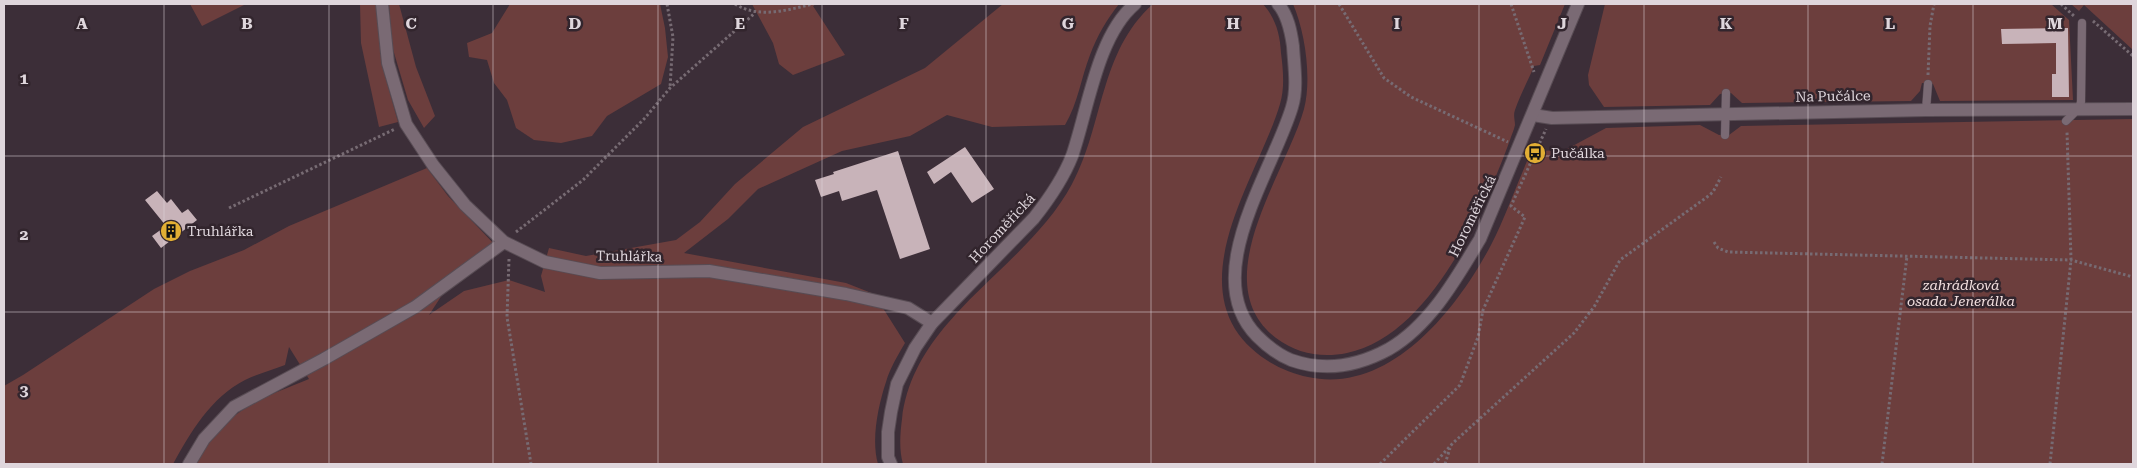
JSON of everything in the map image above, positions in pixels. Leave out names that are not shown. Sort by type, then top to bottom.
[{"type":"street","name":"Truhlářka","points":[[382,4],[388,63],[406,124],[433,165],[465,206],[504,242],[545,262],[600,273],[709,271],[846,294],[908,308],[932,323]]},
{"type":"street","name":"Horoměřická","points":[[891,464],[888,457],[888,432],[897,384],[915,348],[932,323],[1034,218],[1049,200],[1072,156],[1101,58],[1117,25],[1135,4]]},
{"type":"street","name":"Horoměřická","points":[[1278,4],[1289,24],[1292,42],[1295,74],[1293,105],[1240,238],[1234,277],[1240,310],[1245,322],[1262,342],[1275,352],[1301,364],[1330,367],[1372,358],[1404,338],[1438,303],[1459,274],[1480,239],[1520,148],[1578,4]]},
{"type":"street","name":"Na Pučálce","points":[[1533,114],[1552,118],[1726,113],[2079,108],[2133,109]]},
{"type":"street","points":[[189,464],[204,439],[234,407],[415,307],[504,242]]},
{"type":"lane","points":[[2066,121],[2079,108],[2081,102],[2082,23]]},
{"type":"lane","points":[[1926,110],[1928,84]]},
{"type":"lane","points":[[1725,135],[1726,93]]},
{"type":"path","points":[[667,4],[673,37],[670,88]]},
{"type":"path","points":[[734,4],[755,13],[767,13],[813,4]]},
{"type":"path","points":[[1338,4],[1384,78],[1410,98],[1520,148]]},
{"type":"path","points":[[1511,4],[1534,72]]},
{"type":"path","points":[[1928,84],[1930,26],[1934,4]]},
{"type":"path","points":[[2061,4],[2082,23],[2085,20],[2094,21],[2133,56]]},
{"type":"path","points":[[531,464],[507,317],[509,260],[504,242],[583,180],[645,118],[670,88],[755,13]]},
{"type":"path","points":[[1380,464],[1460,384],[1478,337],[1483,310],[1525,216],[1511,206],[1552,118]]},
{"type":"path","points":[[2050,464],[2071,260],[2066,121]]},
{"type":"path","points":[[229,208],[406,124]]},
{"type":"path","points":[[1434,464],[1453,443],[1574,333],[1594,307],[1620,260],[1707,197],[1713,192],[1721,177]]},
{"type":"path","points":[[1714,242],[1718,248],[1728,252],[2071,260],[2133,277]]},
{"type":"path","points":[[1882,464],[1907,256]]},
{"type":"path","points":[[1445,464],[1447,454],[1453,443]]},
{"type":"green space","points":[[190,4],[246,4],[202,26]]},
{"type":"green space","points":[[360,4],[377,4],[384,72],[398,122],[379,127],[361,43]]},
{"type":"green space","points":[[389,4],[399,4],[416,67],[435,116],[424,128],[408,100],[392,46]]},
{"type":"green space","points":[[510,4],[660,4],[668,57],[661,84],[607,116],[592,136],[561,143],[534,140],[516,128],[507,100],[494,83],[487,60],[469,57],[467,43],[492,33]]},
{"type":"green space","points":[[752,4],[816,4],[813,6],[845,55],[793,75],[779,64],[773,43]]},
{"type":"green space","points":[[1003,4],[1119,4],[1106,22],[1096,41],[1073,108],[1065,125],[992,127],[947,115],[910,136],[842,151],[758,189],[728,219],[684,253],[846,283],[874,294],[905,343],[894,362],[880,402],[875,434],[878,464],[192,464],[208,440],[237,414],[259,400],[309,379],[289,347],[285,365],[245,380],[233,387],[212,406],[194,428],[173,464],[4,464],[4,386],[154,289],[190,271],[244,250],[289,226],[427,168],[448,196],[496,246],[446,289],[429,315],[464,291],[509,280],[545,292],[541,276],[549,248],[586,256],[676,240],[700,222],[735,184],[803,127],[925,68]]},
{"type":"green space","name":"zahrádková osada Jenerálka","points":[[1153,4],[1263,4],[1274,21],[1280,39],[1282,98],[1271,130],[1235,215],[1226,245],[1222,274],[1224,302],[1235,329],[1257,354],[1276,366],[1308,377],[1338,379],[1366,373],[1393,360],[1417,342],[1440,320],[1477,270],[1507,211],[1531,152],[1567,149],[1606,128],[1700,125],[1719,135],[1729,135],[1741,126],[2133,119],[2133,464],[903,464],[900,442],[902,419],[911,383],[927,351],[949,322],[1028,243],[1052,215],[1072,184],[1082,161],[1091,138],[1112,66],[1122,44],[1135,23]]},
{"type":"green space","points":[[1293,4],[1565,4],[1540,65],[1534,66],[1519,99],[1514,112],[1514,129],[1499,169],[1469,234],[1450,267],[1428,297],[1404,323],[1377,342],[1347,353],[1319,355],[1292,348],[1276,338],[1256,315],[1247,288],[1248,258],[1256,227],[1295,135],[1306,97],[1306,55],[1301,28]]},
{"type":"green space","points":[[1605,4],[2051,4],[2069,20],[2073,100],[1940,101],[1933,84],[1922,83],[1920,91],[1911,101],[1742,103],[1731,93],[1720,94],[1710,105],[1604,107],[1589,85],[1588,75]]},
{"type":"green space","points":[[2071,4],[2133,4],[2133,50],[2084,5],[2079,11]]},
{"type":"building","points":[[2068,28],[2069,97],[2052,97],[2052,74],[2056,74],[2056,43],[2002,44],[2001,29]]},
{"type":"building","points":[[965,147],[994,189],[972,203],[951,172],[934,184],[927,172]]},
{"type":"building","points":[[898,151],[930,249],[900,259],[877,190],[842,201],[839,191],[821,197],[815,180],[834,174],[833,172]]},
{"type":"building","name":"Truhlářka","points":[[157,191],[167,203],[171,199],[182,213],[188,209],[197,220],[161,248],[152,236],[166,226],[145,200]]},
{"type":"place","name":"Pučálka","points":[[1535,153]]},
{"type":"place","name":"Truhlářka","points":[[171,231]]}]
